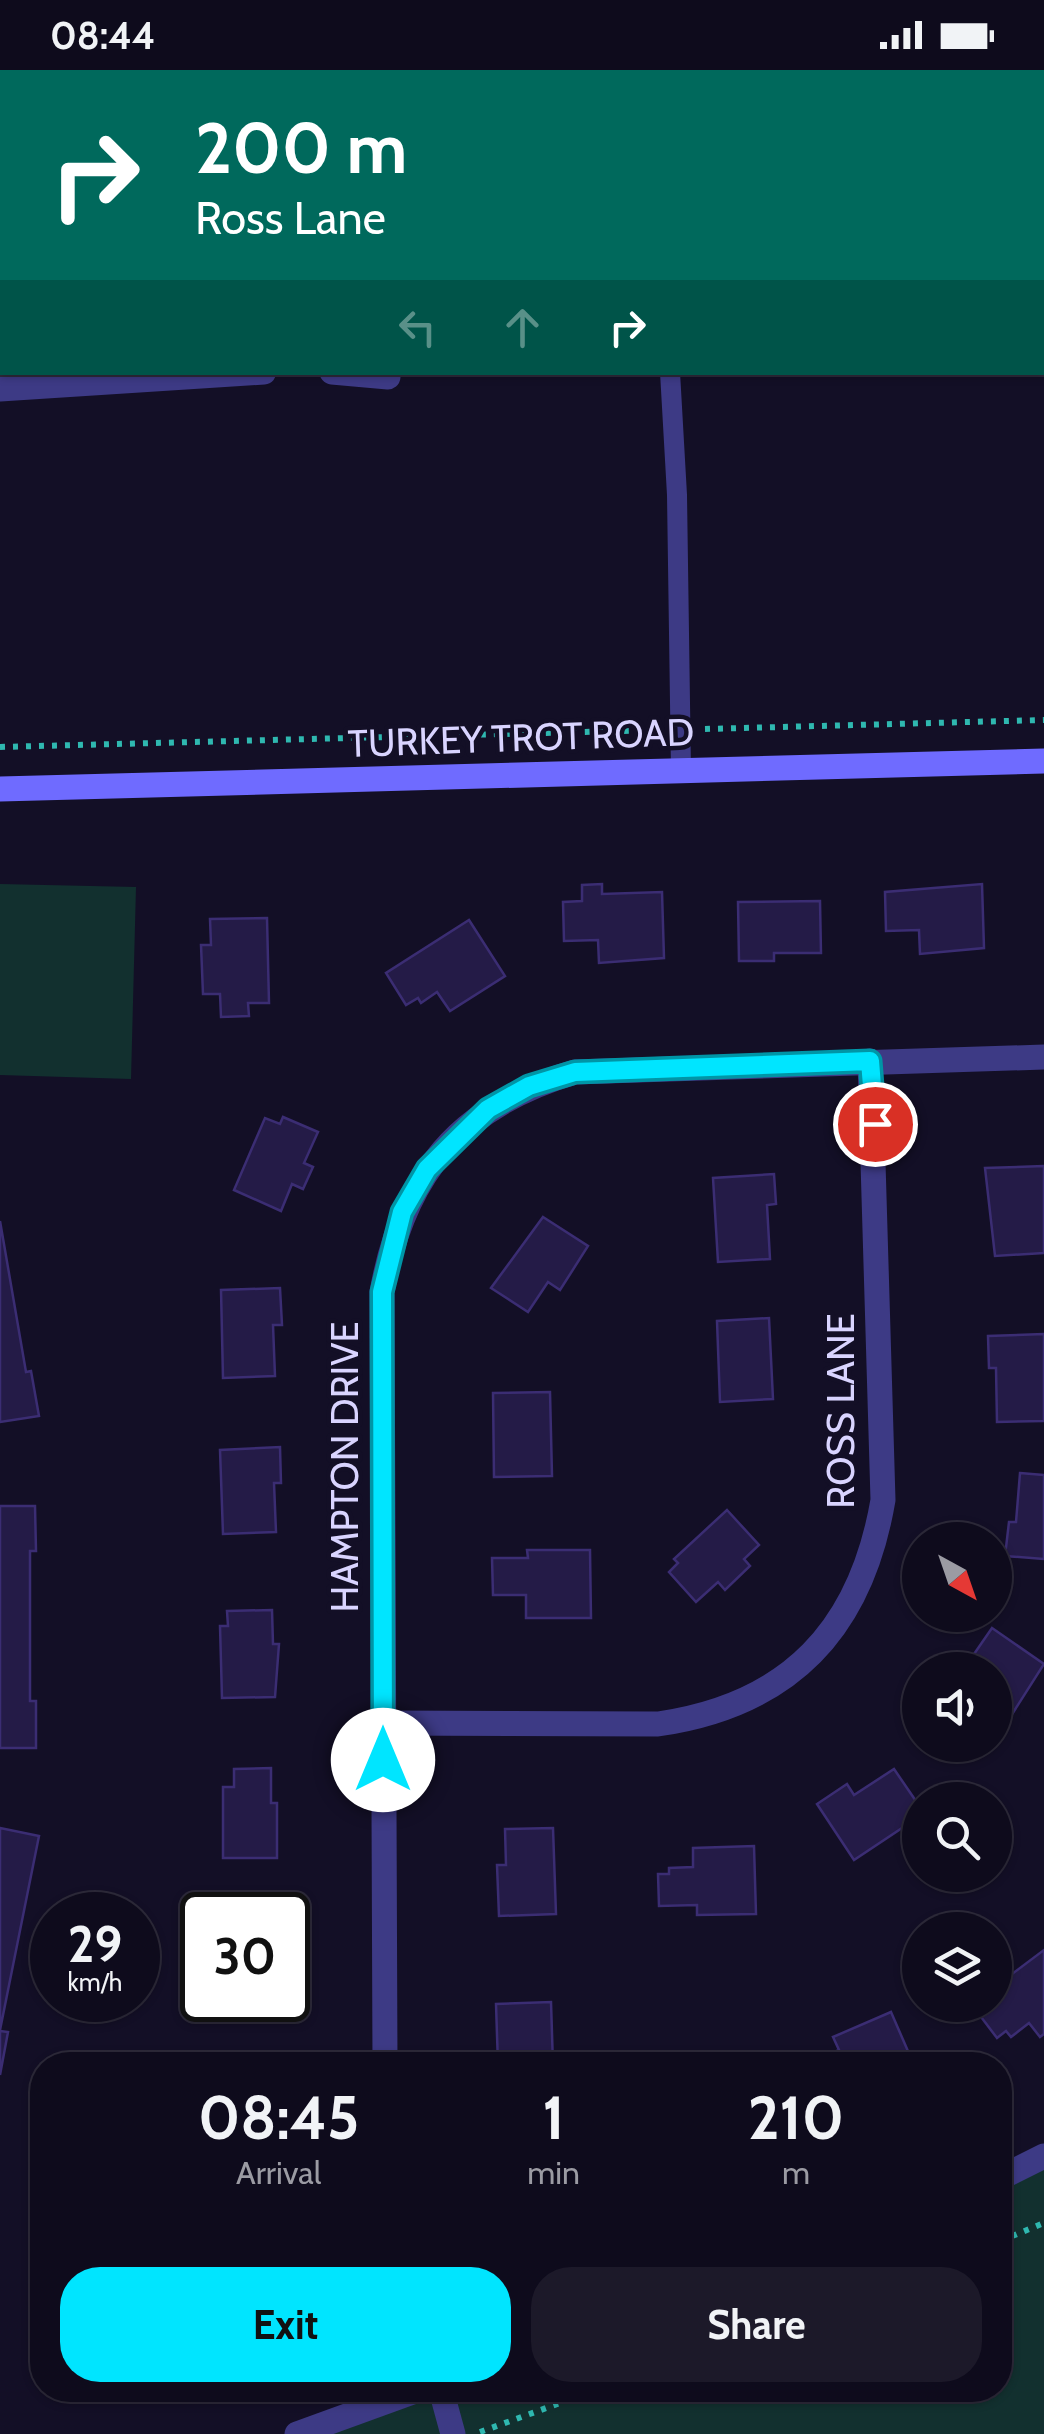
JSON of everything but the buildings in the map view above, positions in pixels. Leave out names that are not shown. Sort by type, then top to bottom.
[{"type":"street","points":[[0,389],[217,375]]},
{"type":"street","points":[[366,375],[388,377]]},
{"type":"street","name":"TURKEY TROT ROAD","points":[[0,789],[1044,761]]},
{"type":"street","name":"HAMPTON DRIVE","points":[[385,2052],[382,1292],[402,1212],[427,1169],[488,1109],[529,1086],[575,1072],[1044,1057]]},
{"type":"street","name":"ROSS LANE","points":[[383,1722],[658,1724],[693,1719],[743,1702],[774,1686],[814,1653],[846,1613],[874,1551],[883,1500],[870,1061]]},
{"type":"street","points":[[1012,2172],[1044,2156]]},
{"type":"street","points":[[297,2434],[385,2402]]},
{"type":"street","points":[[444,2402],[452,2434]]},
{"type":"lane","points":[[670,375],[681,771]]},
{"type":"path","points":[[0,748],[1044,720]]},
{"type":"path","points":[[1012,2237],[1044,2223]]},
{"type":"path","points":[[474,2434],[563,2402]]},
{"type":"green space","points":[[0,884],[136,887],[131,1079],[0,1075]]},
{"type":"green space","points":[[1044,2156],[1044,2434],[297,2434],[385,2402],[1012,2402],[1012,2172]]},
{"type":"route","points":[[383,1760],[382,1292],[402,1212],[427,1169],[462,1130],[488,1109],[529,1086],[600,1069],[870,1061],[875,1124]]}]
